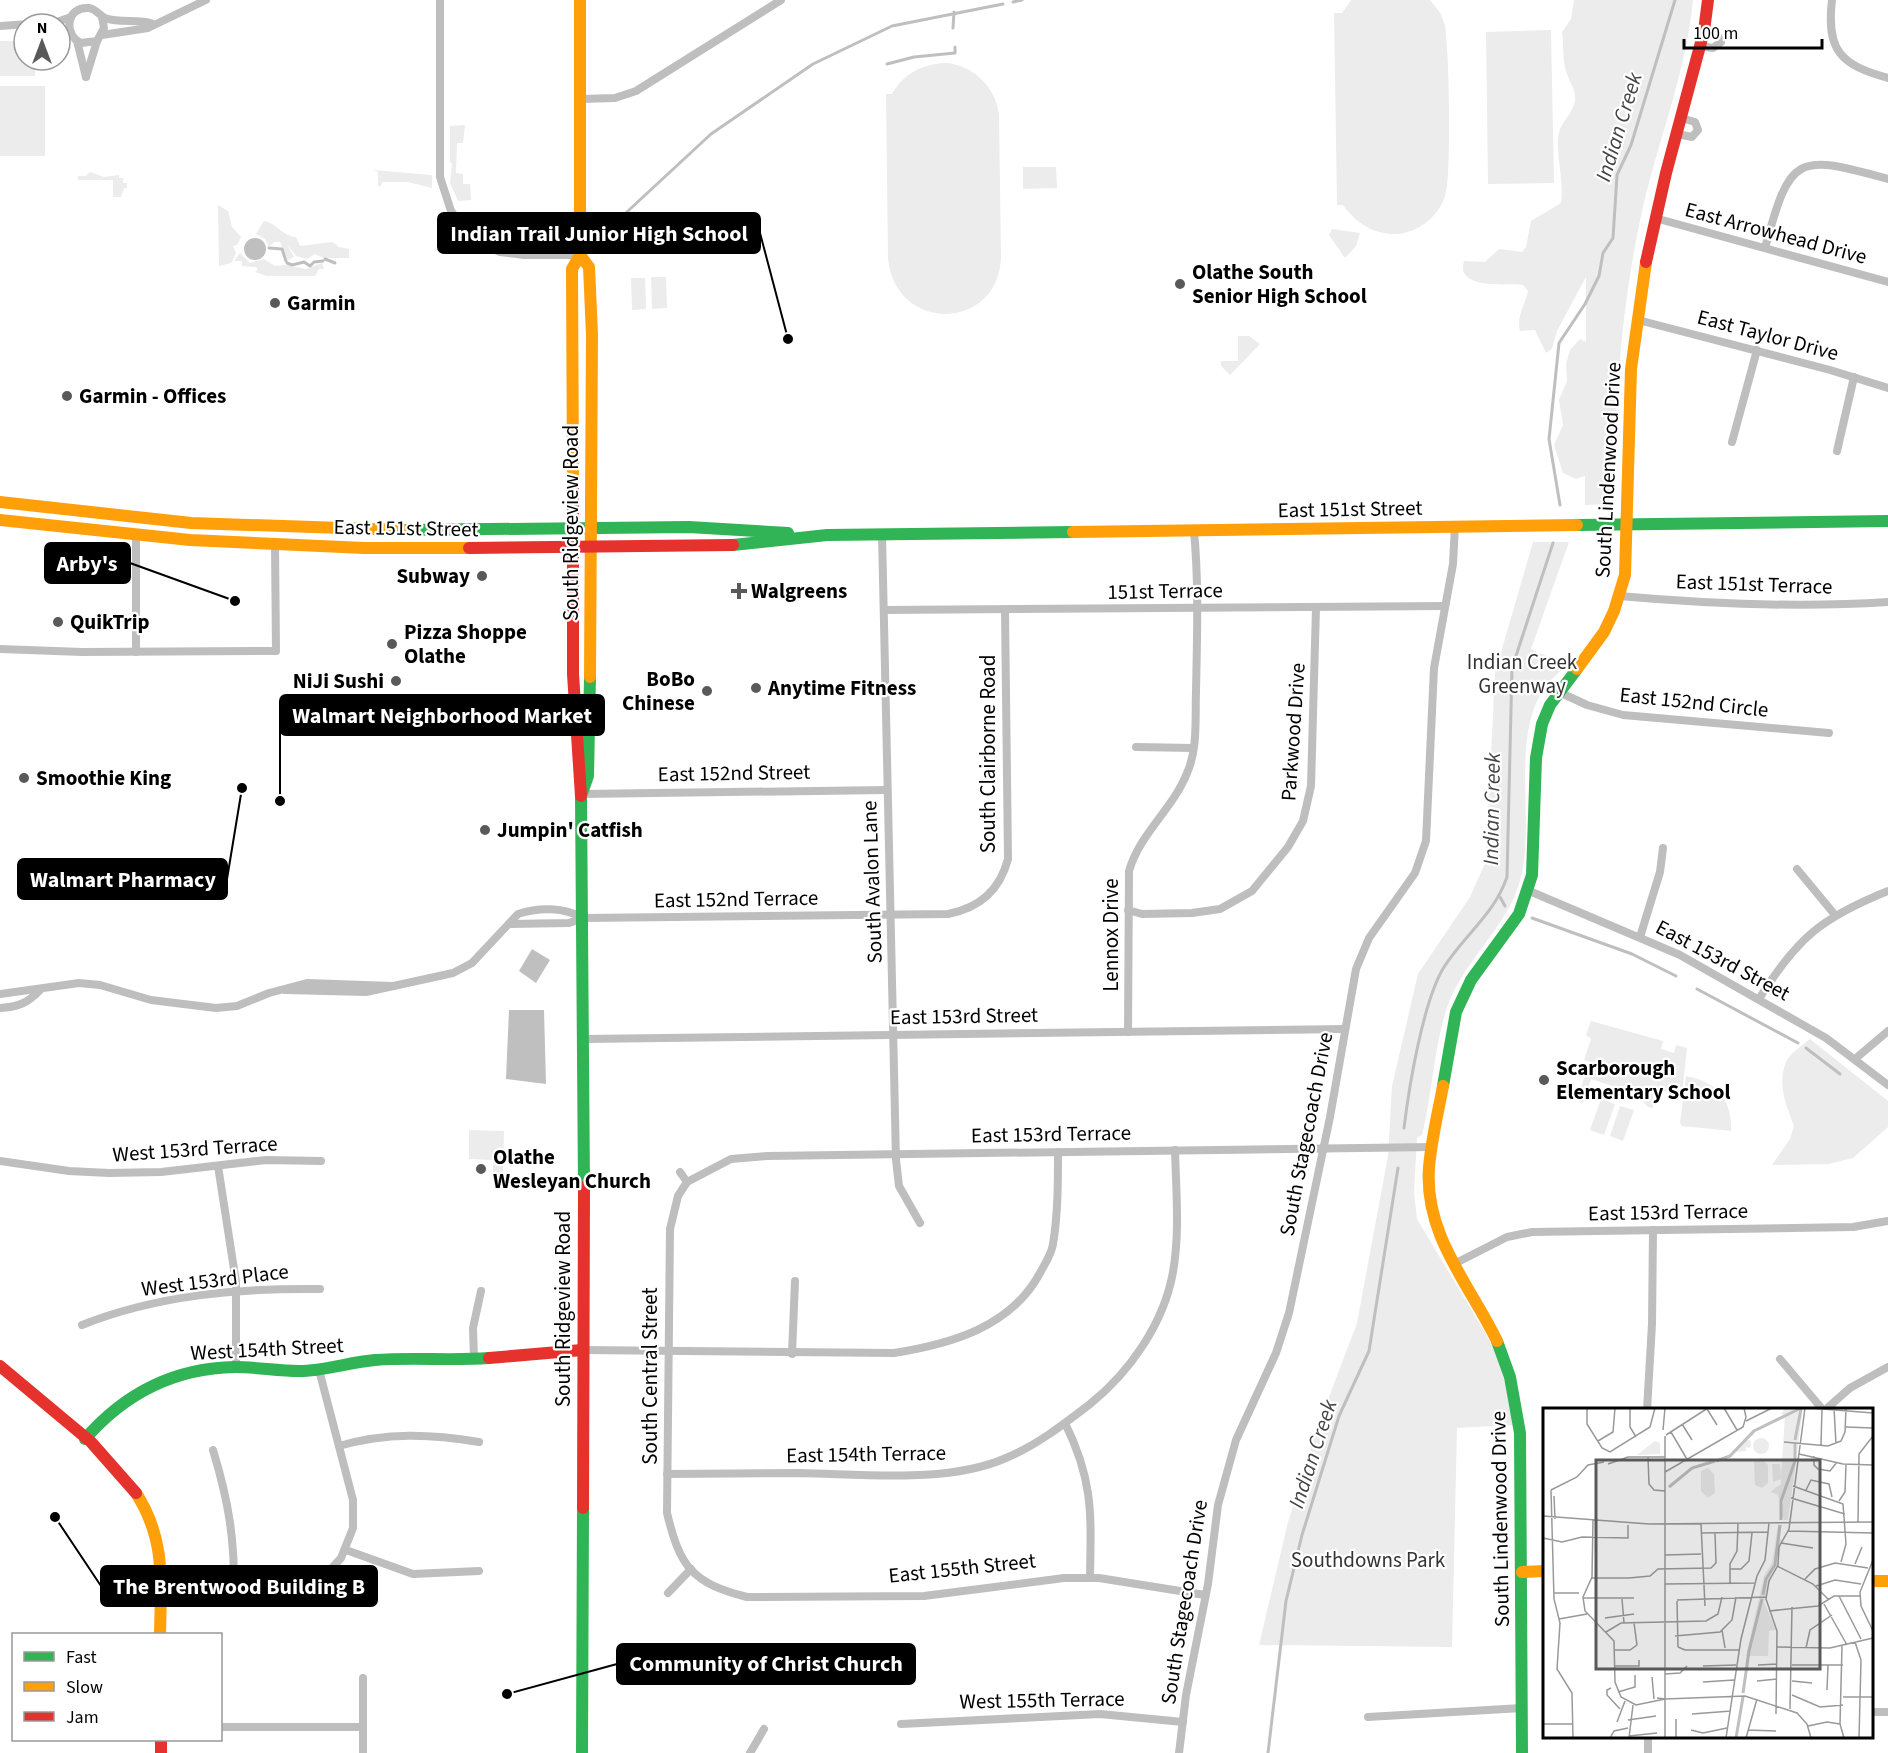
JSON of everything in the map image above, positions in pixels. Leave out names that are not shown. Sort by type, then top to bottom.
[{"type":"main road","name":"South Ridgeview Road","points":[[580,0],[580,255],[572,267],[573,674],[581,794],[584,1039],[582,1753]]},
{"type":"main road","name":"South Lindenwood Drive","points":[[1522,1753],[1520,1433],[1516,1398],[1498,1343],[1441,1242],[1432,1218],[1428,1194],[1433,1147],[1453,1023],[1471,980],[1519,914],[1534,864],[1538,743],[1550,705],[1604,632],[1625,575],[1628,418],[1638,320],[1655,218],[1701,46],[1708,0]]},
{"type":"main road","name":"South Ridgeview Road","points":[[580,255],[589,267],[590,281],[588,776],[581,794]]},
{"type":"main road","name":"East 151st Street","points":[[0,502],[191,523],[415,530],[738,528],[812,535],[1888,521]]},
{"type":"main road","name":"East 151st Street","points":[[0,520],[139,536],[275,545],[590,548],[739,545],[812,535]]},
{"type":"main road","points":[[139,536],[162,530],[257,535],[267,526]]},
{"type":"main road","points":[[275,545],[300,535],[393,537],[405,536],[415,530]]},
{"type":"main road","name":"West 154th Street","points":[[85,1439],[119,1405],[158,1381],[197,1370],[236,1368],[319,1370],[376,1360],[474,1359],[582,1350]]},
{"type":"main road","points":[[0,1366],[123,1474],[147,1511],[156,1534],[161,1563],[160,1633]]},
{"type":"main road","points":[[1522,1572],[1543,1571]]},
{"type":"street","points":[[74,38],[86,44],[119,30],[144,29],[175,17],[206,0]]},
{"type":"street","points":[[440,0],[440,177],[451,211],[468,233],[481,244],[500,252],[524,255],[580,255]]},
{"type":"street","points":[[1832,0],[1830,29],[1838,52],[1851,65],[1888,78]]},
{"type":"street","points":[[581,99],[615,98],[636,91],[775,2]]},
{"type":"street","points":[[72,16],[86,8],[102,17],[153,24]]},
{"type":"street","points":[[72,34],[86,77],[104,24],[102,17]]},
{"type":"street","points":[[1701,46],[1717,48],[1721,42],[1717,33],[1704,31]]},
{"type":"street","points":[[1677,134],[1692,137],[1698,130],[1695,122],[1682,118]]},
{"type":"street","points":[[1765,248],[1781,192],[1796,172],[1806,167],[1832,164],[1888,179]]},
{"type":"street","name":"East Arrowhead Drive","points":[[1655,218],[1888,282]]},
{"type":"street","name":"East Taylor Drive","points":[[1638,320],[1757,350],[1888,388]]},
{"type":"street","points":[[1732,442],[1757,350]]},
{"type":"street","points":[[1837,451],[1854,377]]},
{"type":"street","name":"South Stagecoach Drive","points":[[1179,1753],[1218,1505],[1236,1440],[1276,1353],[1289,1313],[1323,1148],[1353,981],[1362,952],[1410,882],[1426,841],[1434,668],[1454,556],[1455,526]]},
{"type":"street","name":"Lennox Drive","points":[[1128,1032],[1128,877],[1133,855],[1146,832],[1182,783],[1191,765],[1197,609],[1194,531]]},
{"type":"street","name":"South Avalon Lane","points":[[882,534],[896,1153],[899,1186],[920,1223]]},
{"type":"street","points":[[136,652],[139,536]]},
{"type":"street","points":[[0,649],[136,652],[276,651],[275,545]]},
{"type":"street","name":"East 151st Terrace","points":[[1619,596],[1724,604],[1790,606],[1888,602]]},
{"type":"street","name":"151st Terrace","points":[[884,610],[1005,611],[1445,606]]},
{"type":"street","name":"Parkwood Drive","points":[[1128,910],[1142,914],[1192,913],[1220,909],[1252,891],[1288,847],[1303,821],[1311,786],[1316,608]]},
{"type":"street","name":"South Clairborne Road","points":[[889,915],[948,914],[970,908],[993,891],[1005,869],[1008,849],[1005,611]]},
{"type":"street","name":"East 152nd Circle","points":[[1559,692],[1587,705],[1623,714],[1829,733]]},
{"type":"street","points":[[1136,747],[1193,748]]},
{"type":"street","name":"East 152nd Street","points":[[581,794],[887,790]]},
{"type":"street","points":[[1640,937],[1660,872],[1663,848]]},
{"type":"street","points":[[1797,869],[1835,915]]},
{"type":"street","name":"East 153rd Street","points":[[1527,890],[1680,955],[1826,1038],[1888,1085]]},
{"type":"street","points":[[1759,999],[1792,951],[1818,926],[1835,915],[1888,891]]},
{"type":"street","points":[[0,994],[40,990],[68,984],[100,985],[151,1000],[216,1008],[237,1006],[280,989],[366,992],[463,970],[518,914],[527,911],[569,910],[583,918]]},
{"type":"street","name":"East 152nd Terrace","points":[[583,918],[889,915]]},
{"type":"street","points":[[509,924],[569,924],[583,918]]},
{"type":"street","points":[[0,1008],[20,1006],[30,1001],[40,990]]},
{"type":"street","name":"East 153rd Street","points":[[584,1039],[1345,1029]]},
{"type":"street","points":[[1855,1059],[1888,1031]]},
{"type":"street","name":"East 153rd Terrace","points":[[687,1182],[731,1159],[896,1153],[1433,1147]]},
{"type":"street","name":"East 154th Terrace","points":[[667,1474],[925,1474],[971,1468],[1006,1458],[1065,1423],[1123,1375],[1144,1345],[1162,1305],[1173,1274],[1176,1242],[1175,1150]]},
{"type":"street","points":[[582,1350],[863,1355],[924,1348],[974,1332],[997,1321],[1016,1307],[1032,1289],[1053,1246],[1058,1152]]},
{"type":"street","name":"West 153rd Terrace","points":[[0,1161],[69,1171],[109,1173],[161,1172],[266,1160],[321,1161]]},
{"type":"street","points":[[218,1166],[237,1292],[236,1368]]},
{"type":"street","points":[[680,1172],[687,1182]]},
{"type":"street","name":"South Central Street","points":[[687,1182],[678,1196],[670,1229],[667,1513],[676,1550],[691,1569]]},
{"type":"street","name":"East 153rd Terrace","points":[[1454,1264],[1507,1238],[1532,1232],[1853,1227],[1888,1221]]},
{"type":"street","points":[[1647,1408],[1652,1324],[1653,1230]]},
{"type":"street","points":[[792,1354],[795,1281]]},
{"type":"street","name":"West 153rd Place","points":[[82,1325],[152,1304],[237,1292],[320,1289]]},
{"type":"street","points":[[474,1359],[473,1328],[480,1291]]},
{"type":"street","points":[[1780,1359],[1822,1408]]},
{"type":"street","points":[[1826,1408],[1850,1388],[1888,1367]]},
{"type":"street","points":[[160,1597],[270,1598],[299,1592],[322,1579],[346,1550],[355,1513],[319,1370]]},
{"type":"street","points":[[1065,1423],[1081,1455],[1091,1507],[1090,1578]]},
{"type":"street","points":[[339,1446],[376,1437],[400,1435],[432,1435],[479,1442]]},
{"type":"street","points":[[213,1449],[231,1518],[235,1559],[234,1597]]},
{"type":"street","points":[[346,1550],[412,1574],[479,1571]]},
{"type":"street","points":[[668,1593],[691,1569]]},
{"type":"street","name":"East 155th Street","points":[[691,1569],[700,1579],[722,1591],[747,1597],[924,1596],[1023,1582],[1090,1578],[1205,1595]]},
{"type":"street","points":[[363,1678],[363,1753]]},
{"type":"street","points":[[1368,1718],[1522,1708]]},
{"type":"street","name":"West 155th Terrace","points":[[901,1724],[1100,1714],[1183,1722]]},
{"type":"street","points":[[222,1727],[363,1727]]},
{"type":"street","points":[[750,1753],[764,1728]]},
{"type":"green space","points":[[1351,0],[1430,0],[1441,14],[1445,26],[1448,60],[1449,166],[1445,196],[1433,217],[1420,227],[1405,233],[1389,234],[1373,230],[1354,217],[1343,205],[1337,205],[1334,13],[1342,13]]},
{"type":"green space","points":[[1574,0],[1693,0],[1678,82],[1641,216],[1628,288],[1617,395],[1613,504],[1585,505],[1585,476],[1576,479],[1563,473],[1554,445],[1563,425],[1559,400],[1567,381],[1566,364],[1570,350],[1580,339],[1586,342],[1586,277],[1557,331],[1552,349],[1546,353],[1535,330],[1520,331],[1520,316],[1528,291],[1523,285],[1474,281],[1467,277],[1463,270],[1464,261],[1485,262],[1499,249],[1522,252],[1526,247],[1531,221],[1561,203],[1558,138],[1560,129],[1572,110],[1575,96],[1564,64],[1562,32],[1571,19]]},
{"type":"green space","points":[[1551,30],[1554,183],[1488,184],[1486,32]]},
{"type":"green space","points":[[0,41],[12,41],[12,72],[35,72],[35,76],[0,76]]},
{"type":"green space","points":[[948,63],[958,65],[975,74],[988,87],[997,104],[1001,257],[996,281],[984,299],[966,310],[947,314],[927,311],[909,301],[895,283],[888,259],[886,94],[892,94],[902,80],[923,67]]},
{"type":"green space","points":[[0,86],[45,86],[45,156],[0,156]]},
{"type":"green space","points":[[465,125],[463,143],[457,143],[456,173],[463,174],[463,184],[470,184],[471,200],[458,201],[450,183],[452,163],[450,163],[450,126]]},
{"type":"green space","points":[[1023,167],[1056,167],[1057,188],[1023,189]]},
{"type":"green space","points":[[373,170],[432,175],[432,188],[408,182],[382,182],[381,186],[378,186],[378,172]]},
{"type":"green space","points":[[90,172],[104,177],[119,175],[119,178],[123,178],[123,183],[127,183],[127,188],[124,188],[121,197],[113,197],[113,180],[78,180],[78,176],[86,176]]},
{"type":"green space","points":[[218,205],[228,211],[232,227],[241,237],[237,245],[233,246],[236,253],[231,263],[219,266]]},
{"type":"green space","points":[[264,221],[296,237],[300,246],[332,242],[339,247],[349,249],[349,258],[324,258],[315,254],[307,259],[296,256],[287,244],[294,257],[288,260],[280,242],[274,242],[269,247],[265,239],[256,234]]},
{"type":"green space","points":[[1332,229],[1360,233],[1356,246],[1345,258],[1329,235]]},
{"type":"green space","points":[[240,253],[250,263],[264,259],[275,266],[285,265],[306,269],[322,263],[324,269],[319,269],[315,276],[267,276],[255,272],[258,269],[256,267],[242,266],[242,261],[234,261]]},
{"type":"green space","points":[[651,277],[666,277],[667,308],[652,309]]},
{"type":"green space","points":[[631,278],[645,278],[646,309],[632,310]]},
{"type":"green space","points":[[1238,336],[1249,336],[1260,344],[1230,375],[1221,366],[1221,361],[1238,361]]},
{"type":"green space","name":"Southdowns Park","points":[[1533,542],[1569,542],[1531,649],[1566,665],[1544,688],[1534,708],[1528,730],[1525,850],[1517,889],[1501,920],[1461,978],[1442,1024],[1426,1118],[1422,1135],[1417,1138],[1414,1192],[1417,1219],[1493,1346],[1511,1400],[1513,1425],[1457,1428],[1452,1647],[1259,1645],[1288,1522],[1315,1434],[1357,1323],[1388,1156],[1392,1086],[1418,974],[1470,897],[1486,861],[1495,673]]},
{"type":"green space","points":[[1591,1021],[1663,1041],[1661,1049],[1674,1053],[1676,1045],[1687,1048],[1682,1094],[1653,1089],[1653,1108],[1648,1107],[1637,1094],[1591,1079],[1583,1103],[1577,1100],[1586,1072],[1596,1064],[1584,1060],[1591,1039],[1586,1035]]},
{"type":"green space","points":[[1810,1039],[1888,1101],[1888,1127],[1853,1158],[1829,1164],[1772,1165],[1790,1139],[1794,1126],[1782,1086],[1783,1070],[1790,1055]]},
{"type":"green space","points":[[1686,1076],[1706,1083],[1720,1094],[1729,1110],[1731,1131],[1682,1126],[1680,1123]]},
{"type":"green space","points":[[1601,1099],[1615,1104],[1604,1135],[1590,1130]]},
{"type":"green space","points":[[1620,1106],[1634,1110],[1623,1141],[1610,1136]]},
{"type":"green space","points":[[469,1130],[504,1131],[503,1175],[493,1175],[493,1160],[469,1159]]},
{"type":"shaded area","points":[[255,238],[263,241],[266,249],[263,257],[255,260],[247,257],[244,249],[247,241]]},
{"type":"shaded area","points":[[532,949],[550,960],[536,983],[519,971]]},
{"type":"shaded area","points":[[509,1010],[544,1010],[546,1084],[506,1079]]},
{"type":"waterway","points":[[1013,2],[1022,0]]},
{"type":"waterway","name":"Indian Creek","points":[[1560,505],[1549,439],[1559,343],[1585,304],[1599,276],[1603,253],[1613,238],[1617,175],[1631,145],[1675,0]]},
{"type":"waterway","points":[[615,223],[711,134],[813,64],[892,26],[1003,4]]},
{"type":"waterway","points":[[953,28],[954,12]]},
{"type":"waterway","points":[[887,64],[914,57],[955,53],[955,47]]},
{"type":"waterway","points":[[269,248],[282,249],[286,261]]},
{"type":"waterway","points":[[325,259],[335,263]]},
{"type":"waterway","points":[[287,263],[292,265],[304,262],[310,266],[314,262],[323,261]]},
{"type":"waterway","name":"Indian Creek","points":[[1404,1128],[1423,1022],[1436,982],[1452,955],[1495,902],[1507,877],[1512,668],[1553,543]]},
{"type":"waterway","points":[[1500,897],[1505,906]]},
{"type":"waterway","points":[[1532,918],[1632,954],[1676,976]]},
{"type":"waterway","points":[[1697,989],[1798,1043]]},
{"type":"waterway","points":[[1806,1048],[1840,1074]]},
{"type":"waterway","name":"Indian Creek","points":[[1268,1753],[1286,1601],[1302,1535],[1339,1416],[1369,1351],[1398,1168]]},
{"type":"traffic: fast","points":[[1577,525],[1888,521]]},
{"type":"traffic: fast","points":[[401,530],[689,527],[788,533]]},
{"type":"traffic: fast","points":[[733,545],[827,535],[1073,532]]},
{"type":"traffic: fast","points":[[1443,1086],[1456,1012],[1471,980],[1519,914],[1532,875],[1536,758],[1542,724],[1550,705],[1577,669]]},
{"type":"traffic: fast","points":[[582,793],[588,776],[590,677]]},
{"type":"traffic: fast","points":[[581,796],[584,1187]]},
{"type":"traffic: fast","points":[[1497,1341],[1510,1377],[1520,1433],[1522,1753]]},
{"type":"traffic: fast","points":[[85,1439],[117,1408],[134,1396],[152,1386],[191,1372],[235,1367],[308,1371],[375,1360],[489,1358]]},
{"type":"traffic: fast","points":[[582,1753],[583,1508]]},
{"type":"traffic: slow","points":[[573,482],[572,269],[580,255],[580,0]]},
{"type":"traffic: slow","points":[[580,255],[589,267],[592,335],[590,677]]},
{"type":"traffic: slow","points":[[1577,669],[1604,632],[1614,611],[1625,575],[1631,369],[1646,262]]},
{"type":"traffic: slow","points":[[0,502],[191,523],[401,530]]},
{"type":"traffic: slow","points":[[0,520],[190,540],[364,548],[469,548]]},
{"type":"traffic: slow","points":[[1073,532],[1577,525]]},
{"type":"traffic: slow","points":[[1443,1086],[1433,1137],[1429,1192],[1441,1237],[1451,1259],[1497,1341]]},
{"type":"traffic: slow","points":[[136,1493],[153,1527],[160,1561],[160,1633]]},
{"type":"traffic: slow","points":[[1522,1572],[1543,1571]]},
{"type":"traffic: slow","points":[[1873,1581],[1888,1581]]},
{"type":"traffic: jam","points":[[1646,262],[1666,173],[1704,31],[1708,0]]},
{"type":"traffic: jam","points":[[573,482],[573,674],[581,796]]},
{"type":"traffic: jam","points":[[469,548],[733,545]]},
{"type":"traffic: jam","points":[[583,1508],[584,1187]]},
{"type":"traffic: jam","points":[[489,1358],[582,1350]]},
{"type":"traffic: jam","points":[[0,1366],[91,1442],[136,1493]]},
{"type":"traffic: jam","points":[[161,1741],[161,1753]]},
{"type":"place","name":"Olathe South Senior High School","points":[[1180,284]]},
{"type":"place","name":"Garmin","points":[[275,303]]},
{"type":"place","name":"Indian Trail Junior High School","points":[[788,339]]},
{"type":"place","name":"Garmin - Offices","points":[[67,396]]},
{"type":"place","name":"Subway","points":[[482,576]]},
{"type":"place","name":"Walgreens","points":[[739,591]]},
{"type":"place","name":"Arby's","points":[[235,601]]},
{"type":"place","name":"QuikTrip","points":[[58,622]]},
{"type":"place","name":"Pizza Shoppe Olathe","points":[[392,644]]},
{"type":"place","name":"NiJi Sushi","points":[[396,681]]},
{"type":"place","name":"Anytime Fitness","points":[[756,688]]},
{"type":"place","name":"BoBo Chinese","points":[[707,691]]},
{"type":"place","name":"Smoothie King","points":[[24,778]]},
{"type":"place","name":"Walmart Pharmacy","points":[[242,788]]},
{"type":"place","name":"Walmart Neighborhood Market","points":[[280,801]]},
{"type":"place","name":"Jumpin' Catfish","points":[[485,830]]},
{"type":"place","name":"Scarborough Elementary School","points":[[1544,1080]]},
{"type":"place","name":"Olathe Wesleyan Church","points":[[481,1169]]},
{"type":"place","name":"The Brentwood Building B","points":[[55,1517]]},
{"type":"place","name":"Community of Christ Church","points":[[507,1694]]},
{"type":"park label","name":"Indian Creek Greenway","points":[[1522,674]]}]
